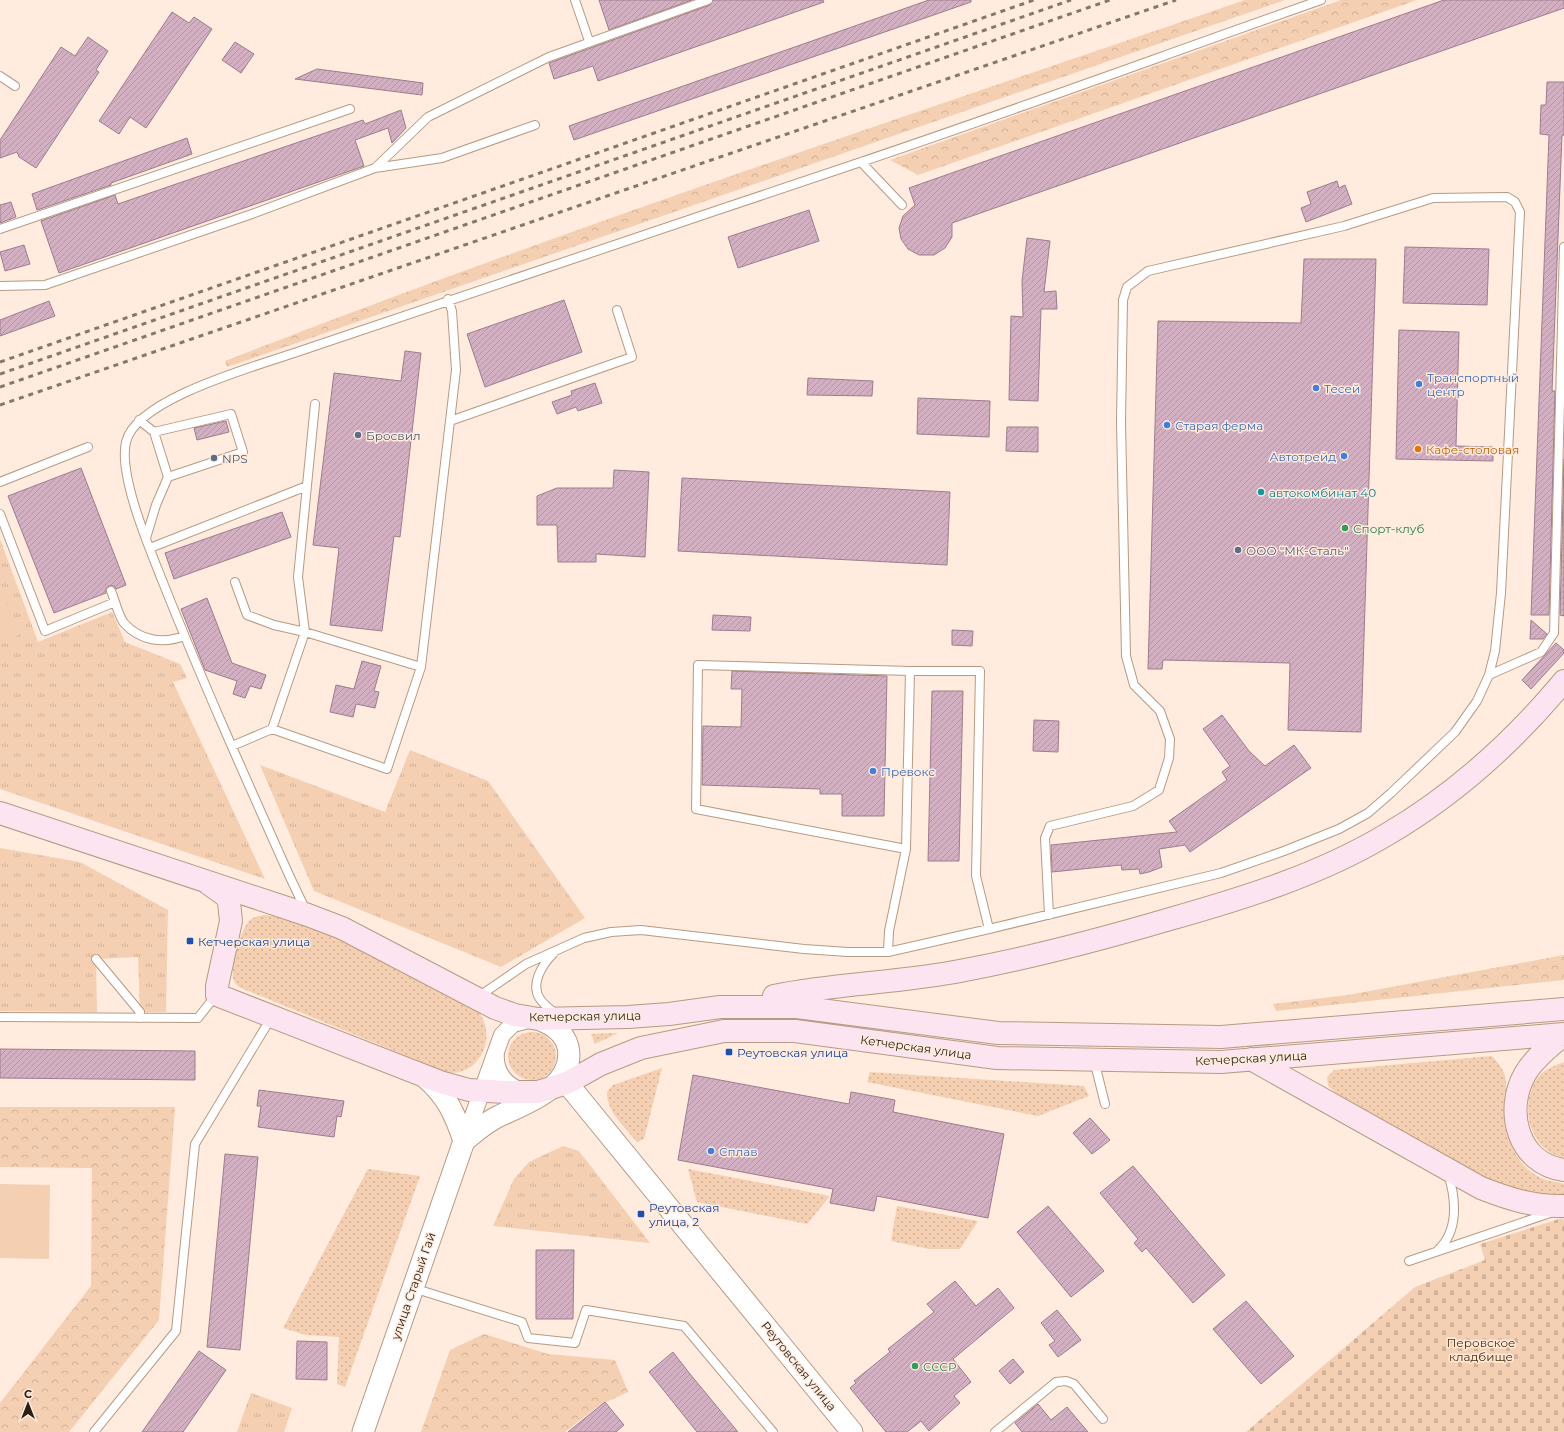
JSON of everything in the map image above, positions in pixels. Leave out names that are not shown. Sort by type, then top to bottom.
[{"type":"main road","points":[[720,1007],[778,995],[965,971],[1114,936],[1224,903],[1292,880],[1342,858],[1386,836],[1426,808],[1474,772],[1538,713],[1564,681]]},
{"type":"main road","name":"Кетчерская улица","points":[[0,813],[277,904],[342,928],[505,1012],[538,1020],[669,1014],[720,1007],[797,1007],[998,1033],[1221,1037],[1564,1009]]},
{"type":"main road","name":"Кетчерская улица","points":[[191,876],[212,886],[226,896],[230,912],[229,930],[217,986],[217,995]]},
{"type":"main road","name":"Кетчерская улица","points":[[229,930],[234,918],[245,908],[259,904],[277,904]]},
{"type":"main road","points":[[217,995],[425,1077],[456,1087],[481,1091],[551,1085]]},
{"type":"main road","name":"Кетчерская улица","points":[[551,1085],[641,1048],[724,1031],[795,1031],[997,1058],[1221,1062],[1564,1034]]},
{"type":"main road","points":[[1564,1034],[1534,1063],[1526,1074],[1519,1090],[1517,1110],[1518,1129],[1523,1145],[1535,1159],[1552,1168],[1564,1170]]},
{"type":"main road","points":[[1251,1059],[1481,1188],[1514,1201],[1544,1207],[1564,1207]]},
{"type":"street","name":"улица Старый Гай","points":[[363,1432],[498,1042],[507,1029],[513,1024],[527,1020],[538,1020]]},
{"type":"street","points":[[425,1077],[440,1089],[457,1120],[464,1141],[487,1123],[520,1107],[551,1085],[568,1066],[569,1054],[567,1044],[557,1028],[538,1020]]},
{"type":"street","points":[[498,1042],[495,1057],[499,1072],[509,1084],[516,1089],[551,1085]]},
{"type":"street","name":"Реутовская улица","points":[[551,1085],[852,1432]]},
{"type":"lane","points":[[575,0],[590,41]]},
{"type":"lane","points":[[375,168],[428,117],[549,57],[590,41],[708,0]]},
{"type":"lane","points":[[308,915],[288,875],[184,636],[146,538],[128,480],[125,462],[126,440],[130,431],[139,420],[176,397],[218,379],[448,299],[862,162],[1321,0]]},
{"type":"lane","points":[[0,76],[15,86]]},
{"type":"lane","points":[[0,229],[350,109]]},
{"type":"lane","points":[[0,286],[45,285],[252,214],[375,168],[442,158],[535,125]]},
{"type":"lane","points":[[862,162],[902,205]]},
{"type":"lane","points":[[476,998],[526,964],[584,938],[610,932],[641,930],[804,949],[848,952],[888,952],[1049,915],[1221,873],[1284,851],[1339,829],[1368,813],[1455,732],[1477,701],[1489,676],[1495,651],[1502,593],[1509,469],[1520,212],[1515,202],[1507,197],[1433,198],[1344,226],[1148,271],[1127,287],[1123,300],[1121,422],[1126,656],[1134,685],[1160,711],[1170,739],[1169,758],[1159,790],[1133,806],[1050,826],[1045,838],[1049,915]]},
{"type":"lane","points":[[1489,676],[1541,652],[1554,633],[1564,247]]},
{"type":"lane","points":[[232,746],[272,729],[387,768],[421,667],[456,370],[452,311],[448,299]]},
{"type":"lane","points":[[450,422],[632,357],[618,310]]},
{"type":"lane","points":[[272,729],[305,632],[298,577],[315,404]]},
{"type":"lane","points":[[154,432],[231,414],[242,452],[168,477]]},
{"type":"lane","points":[[139,420],[154,432],[168,477],[156,505],[146,538]]},
{"type":"lane","points":[[0,482],[88,447]]},
{"type":"lane","points":[[150,548],[307,486]]},
{"type":"lane","points":[[0,514],[45,631],[116,602]]},
{"type":"lane","points":[[235,582],[247,615],[274,625],[305,632],[421,667]]},
{"type":"lane","points":[[111,591],[124,622],[143,638],[171,641],[184,636]]},
{"type":"lane","points":[[906,849],[696,809],[698,665],[910,671],[980,671],[976,876],[989,929]]},
{"type":"lane","points":[[888,952],[890,931],[906,849],[910,671]]},
{"type":"lane","points":[[556,951],[540,970],[537,982],[537,992],[540,998],[561,1019]]},
{"type":"lane","points":[[96,959],[140,1012],[139,1018]]},
{"type":"lane","points":[[0,1017],[198,1018],[217,995]]},
{"type":"lane","points":[[94,1432],[176,1331],[195,1144],[272,1017]]},
{"type":"lane","points":[[1094,1059],[1105,1104]]},
{"type":"lane","points":[[1436,1252],[1445,1244],[1454,1219],[1451,1185],[1446,1168]]},
{"type":"lane","points":[[1409,1261],[1564,1207]]},
{"type":"lane","points":[[413,1288],[522,1322],[528,1338],[575,1343],[586,1310],[684,1326],[773,1432]]},
{"type":"lane","points":[[995,1432],[1056,1382],[1066,1381],[1074,1384],[1102,1419]]},
{"type":"green space","points":[[1245,0],[1285,0],[227,367],[225,361],[605,220]]},
{"type":"green space","points":[[1341,0],[1417,0],[918,175],[890,160]]},
{"type":"green space","points":[[0,539],[38,642],[112,612],[125,642],[180,664],[187,678],[173,682],[265,879],[0,789]]},
{"type":"green space","points":[[0,585],[19,635],[0,642]]},
{"type":"green space","points":[[410,750],[488,781],[585,918],[501,967],[314,891],[260,765],[385,812]]},
{"type":"green space","points":[[0,848],[80,862],[168,910],[166,1012],[140,1012],[138,957],[96,959],[97,1012],[0,1011]]},
{"type":"green space","points":[[264,915],[277,916],[338,938],[477,1010],[483,1020],[486,1030],[486,1041],[478,1060],[470,1067],[460,1072],[448,1073],[241,988],[237,985],[233,978],[235,957],[240,939],[249,921]]},
{"type":"green space","points":[[1564,955],[1564,980],[1276,1011],[1273,1004],[1348,995]]},
{"type":"green space","points":[[527,1032],[537,1032],[549,1039],[556,1051],[556,1061],[549,1073],[537,1080],[527,1080],[519,1076],[512,1069],[508,1061],[508,1051],[512,1043],[519,1036]]},
{"type":"green space","points":[[618,1033],[595,1044],[591,1034]]},
{"type":"green space","points":[[1492,1056],[1501,1067],[1505,1075],[1506,1096],[1504,1121],[1506,1132],[1514,1152],[1536,1176],[1564,1184],[1564,1197],[1547,1198],[1485,1181],[1340,1097],[1328,1086],[1327,1077],[1334,1070]]},
{"type":"green space","points":[[1564,1062],[1564,1158],[1552,1154],[1543,1147],[1536,1137],[1528,1115],[1528,1103],[1536,1080],[1548,1069]]},
{"type":"green space","points":[[662,1068],[644,1139],[637,1142],[613,1112],[607,1092],[613,1085]]},
{"type":"green space","points":[[870,1072],[1084,1086],[1089,1096],[1038,1116],[867,1082]]},
{"type":"green space","points":[[0,1107],[175,1107],[159,1320],[69,1432],[0,1432],[0,1403],[91,1286],[92,1168],[0,1167]]},
{"type":"green space","points":[[563,1146],[579,1151],[650,1243],[493,1226],[514,1179],[529,1162]]},
{"type":"green space","points":[[368,1169],[420,1176],[345,1387],[337,1384],[339,1337],[306,1335],[283,1328]]},
{"type":"green space","points":[[688,1169],[830,1196],[807,1224],[697,1202]]},
{"type":"green space","points":[[0,1184],[50,1185],[49,1259],[0,1258]]},
{"type":"green space","points":[[897,1206],[978,1221],[960,1249],[929,1249],[891,1241]]},
{"type":"green space","name":"Перовское кладбище","points":[[1562,1218],[1564,1220],[1564,1432],[1246,1432],[1415,1287],[1485,1260],[1480,1244]]},
{"type":"green space","points":[[484,1334],[548,1354],[615,1360],[628,1392],[600,1405],[565,1432],[421,1432],[450,1350]]},
{"type":"green space","points":[[251,1393],[292,1408],[284,1432],[237,1432]]},
{"type":"building","points":[[599,0],[692,0],[609,30]]},
{"type":"building","points":[[713,0],[823,0],[824,2],[598,81],[593,66],[554,79],[549,63],[710,5]]},
{"type":"building","points":[[929,0],[971,0],[971,2],[574,140],[569,126]]},
{"type":"building","points":[[1444,0],[1564,0],[1564,8],[952,223],[952,237],[945,248],[934,255],[919,255],[908,249],[901,239],[899,228],[903,216],[915,205],[909,188]]},
{"type":"building","points":[[172,12],[189,23],[194,17],[212,29],[146,128],[130,117],[119,134],[99,121]]},
{"type":"building","points":[[88,37],[108,51],[96,70],[99,72],[36,168],[19,157],[17,152],[0,158],[0,140],[61,47],[75,56]]},
{"type":"building","points":[[235,42],[254,54],[241,73],[222,60]]},
{"type":"building","points":[[317,69],[423,83],[422,95],[295,79]]},
{"type":"building","points":[[1547,82],[1564,82],[1564,135],[1562,135],[1552,391],[1555,391],[1549,615],[1531,615],[1549,135],[1540,134],[1541,105],[1546,105]]},
{"type":"building","points":[[401,110],[406,128],[392,143],[388,128],[355,140],[364,166],[59,273],[41,221],[115,195],[118,204],[363,120],[365,124]]},
{"type":"building","points":[[187,138],[192,154],[111,183],[111,185],[37,210],[32,194]]},
{"type":"building","points":[[1337,181],[1339,188],[1345,185],[1352,204],[1306,222],[1301,208],[1311,204],[1307,192]]},
{"type":"building","points":[[11,202],[16,217],[0,223],[0,205]]},
{"type":"building","points":[[809,210],[819,241],[738,268],[728,237]]},
{"type":"building","points":[[1027,238],[1050,241],[1044,292],[1056,291],[1057,309],[1041,309],[1038,401],[1009,400],[1011,316],[1023,317],[1022,281]]},
{"type":"building","points":[[24,245],[30,264],[5,271],[0,252]]},
{"type":"building","points":[[1405,247],[1489,249],[1487,305],[1403,303]]},
{"type":"building","name":"автокомбинат 40","points":[[1304,259],[1376,259],[1361,732],[1288,730],[1290,663],[1163,660],[1162,669],[1148,669],[1158,321],[1301,323]]},
{"type":"building","points":[[564,300],[582,352],[485,387],[467,334]]},
{"type":"building","points":[[49,301],[55,316],[0,336],[0,320]]},
{"type":"building","points":[[1399,330],[1459,332],[1456,446],[1493,447],[1493,461],[1396,459]]},
{"type":"building","points":[[405,351],[421,353],[400,537],[394,536],[382,631],[330,625],[339,548],[313,545],[334,373],[401,381]]},
{"type":"building","points":[[808,378],[873,381],[872,396],[807,395]]},
{"type":"building","points":[[595,383],[602,403],[578,411],[576,407],[557,414],[552,402],[572,395],[571,391]]},
{"type":"building","points":[[918,398],[990,401],[989,437],[917,434]]},
{"type":"building","points":[[226,421],[229,432],[197,440],[194,428]]},
{"type":"building","points":[[1007,427],[1038,427],[1038,452],[1006,451]]},
{"type":"building","points":[[1564,459],[1564,616],[1560,615]]},
{"type":"building","points":[[81,468],[126,585],[116,589],[114,586],[109,586],[106,588],[106,593],[54,613],[8,496]]},
{"type":"building","points":[[614,470],[649,472],[645,557],[596,554],[596,562],[558,562],[557,525],[537,525],[537,496],[557,488],[613,488]]},
{"type":"building","points":[[682,478],[950,492],[947,565],[678,551]]},
{"type":"building","points":[[282,512],[291,537],[174,579],[165,553]]},
{"type":"building","points":[[207,598],[232,663],[266,675],[261,689],[250,686],[245,698],[233,694],[237,681],[205,670],[181,609]]},
{"type":"building","points":[[713,615],[751,617],[750,631],[712,630]]},
{"type":"building","points":[[1531,620],[1547,634],[1543,639],[1530,639]]},
{"type":"building","points":[[952,630],[973,631],[972,646],[952,645]]},
{"type":"building","points":[[1556,643],[1564,650],[1564,653],[1531,689],[1522,680]]},
{"type":"building","points":[[362,661],[381,666],[374,691],[379,692],[375,708],[356,704],[353,717],[330,712],[336,685],[354,689]]},
{"type":"building","points":[[732,671],[887,676],[884,816],[842,816],[842,794],[820,794],[820,789],[702,785],[703,726],[741,727],[742,689],[731,689]]},
{"type":"building","points":[[932,691],[963,691],[959,861],[928,861]]},
{"type":"building","points":[[1222,715],[1249,751],[1265,766],[1294,745],[1311,768],[1190,852],[1185,845],[1159,849],[1162,867],[1140,874],[1139,869],[1122,870],[1121,865],[1052,872],[1051,845],[1177,832],[1169,821],[1227,780],[1222,772],[1230,766],[1203,729]]},
{"type":"building","points":[[1034,720],[1059,721],[1058,752],[1033,751]]},
{"type":"building","points":[[0,1049],[195,1051],[195,1080],[0,1078]]},
{"type":"building","points":[[693,1075],[849,1104],[851,1092],[895,1100],[893,1112],[1004,1134],[988,1218],[877,1196],[874,1211],[830,1203],[833,1189],[678,1160]]},
{"type":"building","points":[[259,1090],[344,1101],[341,1117],[337,1116],[334,1137],[258,1127],[261,1106],[257,1106]]},
{"type":"building","points":[[1090,1118],[1110,1140],[1092,1154],[1073,1133]]},
{"type":"building","points":[[225,1154],[258,1157],[240,1350],[207,1347]]},
{"type":"building","points":[[1133,1166],[1225,1275],[1193,1303],[1146,1248],[1142,1252],[1134,1243],[1138,1239],[1100,1193]]},
{"type":"building","points":[[1048,1206],[1104,1271],[1071,1297],[1017,1232]]},
{"type":"building","points":[[536,1250],[574,1250],[573,1319],[536,1319]]},
{"type":"building","name":"СССР","points":[[955,1281],[976,1306],[998,1288],[1014,1308],[953,1359],[971,1382],[954,1396],[960,1403],[929,1431],[921,1421],[907,1432],[886,1432],[850,1388],[856,1383],[854,1381],[890,1352],[888,1349],[934,1312],[927,1304]]},
{"type":"building","points":[[1246,1301],[1294,1356],[1261,1384],[1213,1329]]},
{"type":"building","points":[[1057,1310],[1081,1340],[1058,1357],[1049,1345],[1055,1341],[1041,1323]]},
{"type":"building","points":[[297,1341],[327,1342],[327,1380],[296,1379]]},
{"type":"building","points":[[199,1351],[226,1370],[183,1432],[142,1432]]},
{"type":"building","points":[[673,1352],[738,1432],[697,1432],[649,1372]]},
{"type":"building","points":[[1013,1359],[1024,1372],[1010,1384],[999,1371]]},
{"type":"building","points":[[605,1402],[624,1425],[616,1432],[568,1432]]},
{"type":"building","points":[[1038,1404],[1051,1420],[1067,1407],[1088,1432],[1022,1432],[1015,1423]]},
{"type":"railway","points":[[0,362],[1034,0]]},
{"type":"railway","points":[[0,374],[1071,0]]},
{"type":"railway","points":[[0,387],[1110,0]]},
{"type":"railway","points":[[0,405],[1176,0]]},
{"type":"place","name":"Транспортный центр","points":[[1419,384]]},
{"type":"place","name":"Тесей","points":[[1316,388]]},
{"type":"place","name":"Старая ферма","points":[[1167,425]]},
{"type":"place","name":"Бросвил","points":[[358,435]]},
{"type":"place","name":"Кафе-столовая","points":[[1418,449]]},
{"type":"place","name":"Автотрейд","points":[[1344,456]]},
{"type":"place","name":"NPS","points":[[214,458]]},
{"type":"place","name":"автокомбинат 40","points":[[1261,492]]},
{"type":"place","name":"Спорт-клуб","points":[[1345,528]]},
{"type":"place","name":"ООО \"МК-Сталь\"","points":[[1238,550]]},
{"type":"place","name":"Превокс","points":[[873,771]]},
{"type":"place","name":"Кетчерская улица","points":[[190,941]]},
{"type":"place","name":"Реутовская улица","points":[[729,1052]]},
{"type":"place","name":"Сплав","points":[[711,1151]]},
{"type":"place","name":"Реутовская улица, 2","points":[[641,1214]]},
{"type":"place","name":"СССР","points":[[915,1366]]}]
